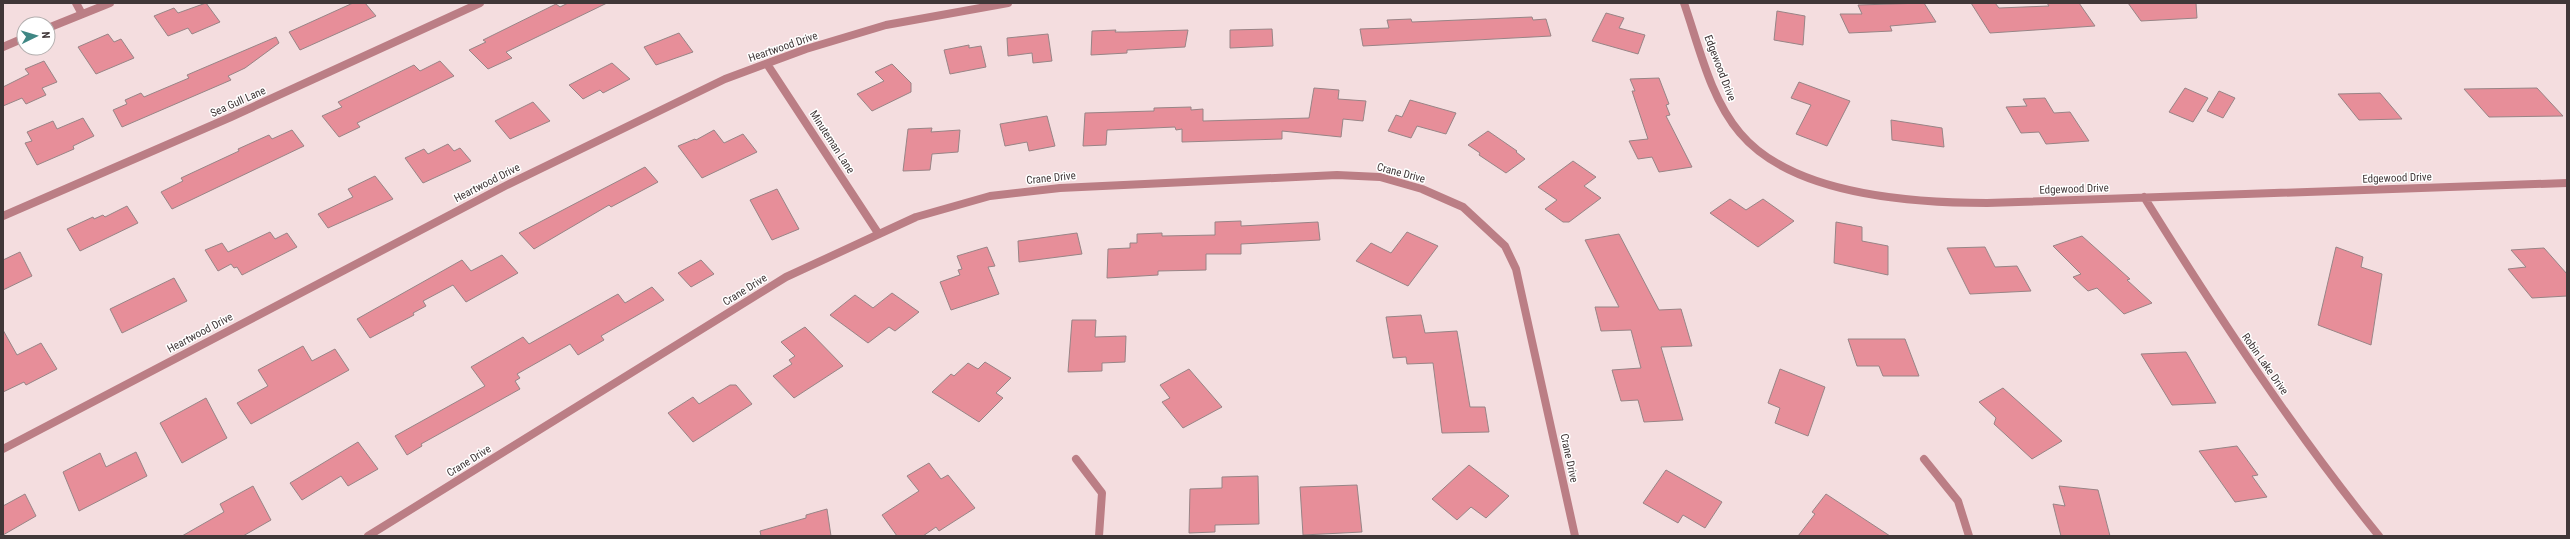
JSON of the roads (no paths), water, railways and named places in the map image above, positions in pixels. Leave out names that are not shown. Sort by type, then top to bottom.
[{"type":"street","points":[[76,3],[82,14]]},
{"type":"street","points":[[56,25],[110,3]]},
{"type":"street","name":"Sea Gull Lane","points":[[3,216],[231,117],[480,3]]},
{"type":"street","name":"Heartwood Drive","points":[[3,449],[504,186],[690,95],[767,64],[886,25],[1008,3]]},
{"type":"street","name":"Edgewood Drive","points":[[1684,3],[1718,99],[1740,134],[1763,154],[1804,176],[1886,198],[1922,202],[1987,203],[2567,183]]},
{"type":"street","points":[[3,47],[16,41]]},
{"type":"street","name":"Minuteman Lane","points":[[767,64],[878,233]]},
{"type":"street","name":"Crane Drive","points":[[368,536],[786,277],[878,233],[916,217],[990,196],[1060,188],[1337,174],[1380,177],[1422,189],[1463,207],[1484,224],[1505,246],[1516,269],[1575,536]]},
{"type":"street","name":"Robin Lake Drive","points":[[2144,197],[2223,325],[2340,490],[2379,536]]},
{"type":"street","points":[[1076,459],[1102,493],[1099,536]]},
{"type":"street","points":[[1924,459],[1958,501],[1969,536]]}]
